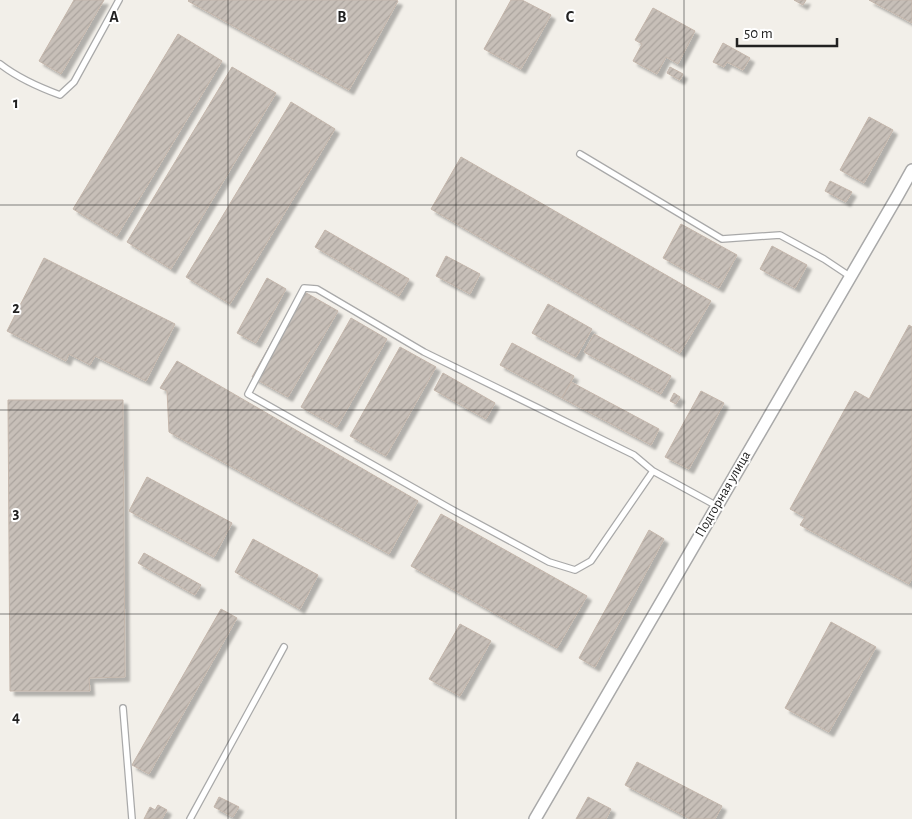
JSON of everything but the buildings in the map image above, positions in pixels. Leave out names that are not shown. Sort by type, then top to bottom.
[{"type":"street","name":"Подгорная улица","points":[[535,819],[912,170]]},
{"type":"lane","points":[[0,64],[38,87],[60,95],[74,82],[119,0]]},
{"type":"lane","points":[[580,154],[722,240],[780,236],[824,258],[851,277]]},
{"type":"lane","points":[[653,471],[592,561],[575,570],[549,562],[248,394],[304,288],[318,289],[424,352],[634,455],[653,471],[717,506]]},
{"type":"lane","points":[[190,819],[284,647]]},
{"type":"lane","points":[[123,708],[132,819]]}]
